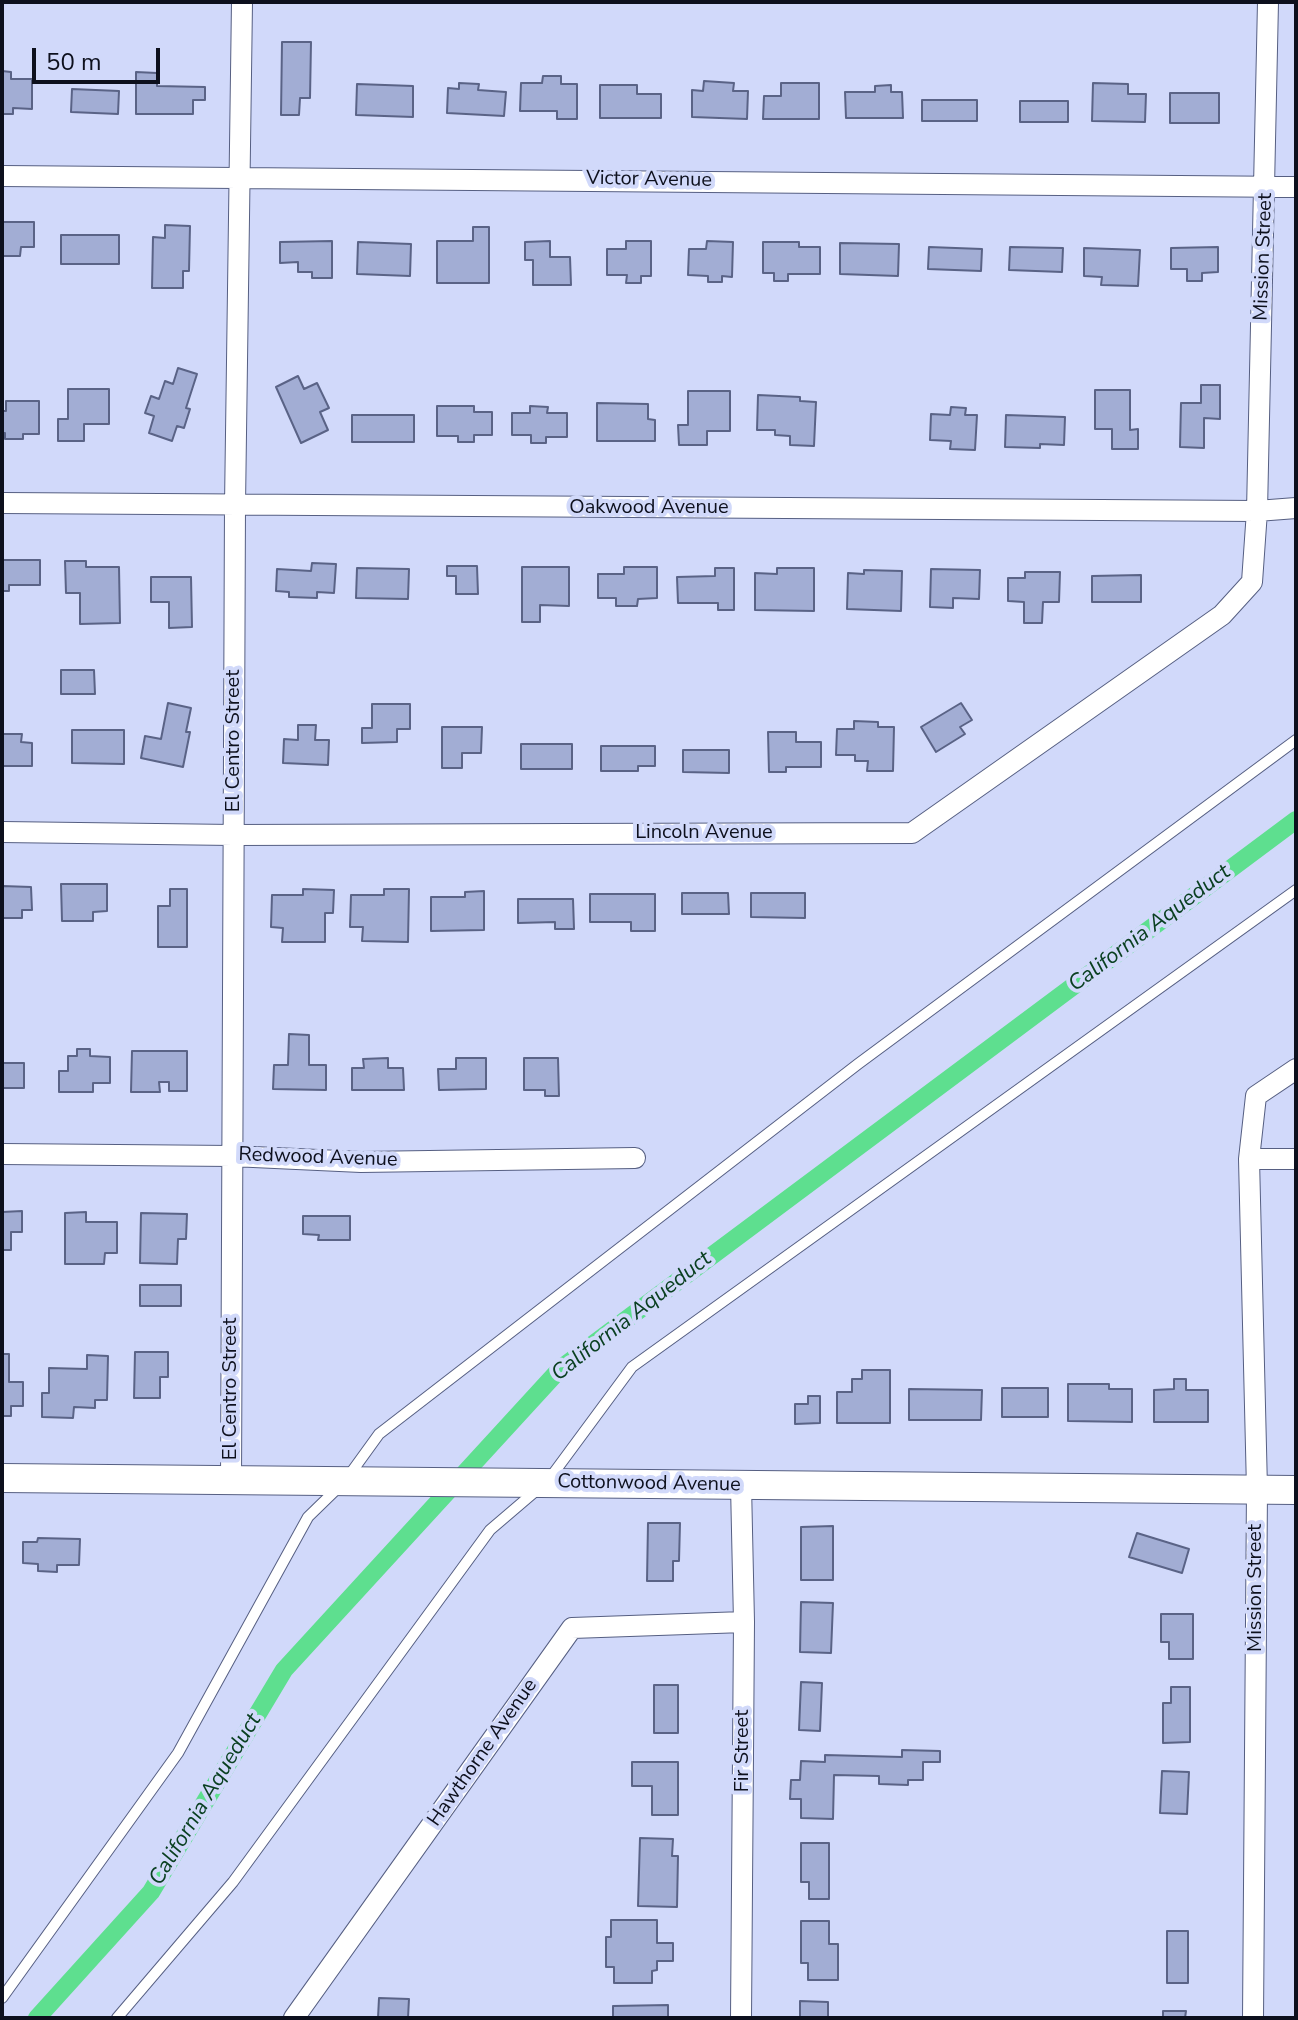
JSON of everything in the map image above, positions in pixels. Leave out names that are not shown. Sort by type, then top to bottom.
[{"type":"street","name":"El Centro Street","points":[[231,1480],[235,505],[242,2]]},
{"type":"street","name":"Mission Street","points":[[1257,511],[1268,2]]},
{"type":"street","name":"Victor Avenue","points":[[2,176],[1296,187]]},
{"type":"street","name":"Oakwood Avenue","points":[[2,503],[1257,511],[1296,508]]},
{"type":"street","name":"Lincoln Avenue","points":[[2,832],[233,835],[912,833],[1222,615],[1252,582],[1257,511]]},
{"type":"street","name":"Mission Street","points":[[1253,2018],[1257,1489],[1249,1159],[1256,1096],[1296,1069]]},
{"type":"street","name":"Redwood Avenue","points":[[2,1154],[232,1156],[361,1162],[635,1158]]},
{"type":"street","points":[[1249,1159],[1296,1159]]},
{"type":"street","name":"Cottonwood Avenue","points":[[2,1478],[1296,1490]]},
{"type":"street","name":"Fir Street","points":[[741,1485],[744,1622],[741,2018]]},
{"type":"street","name":"Hawthorne Avenue","points":[[294,2018],[572,1628],[744,1622]]},
{"type":"lane","points":[[2,1998],[178,1753],[308,1517],[345,1481],[379,1434],[858,1064],[1296,740]]},
{"type":"lane","points":[[117,2018],[233,1882],[490,1530],[546,1483],[632,1367],[1296,890]]},
{"type":"building","points":[[282,42],[311,42],[310,98],[300,98],[299,115],[281,115]]},
{"type":"building","points":[[2,71],[11,72],[11,79],[32,79],[32,109],[13,108],[13,114],[2,114]]},
{"type":"building","points":[[136,72],[157,73],[157,86],[205,87],[205,100],[193,100],[193,114],[136,114]]},
{"type":"building","points":[[543,76],[561,76],[561,84],[577,84],[577,119],[557,119],[557,111],[520,111],[521,83],[542,83]]},
{"type":"building","points":[[704,81],[734,83],[733,91],[748,91],[747,119],[692,117],[692,90],[703,91]]},
{"type":"building","points":[[459,83],[479,84],[478,90],[506,92],[504,116],[447,113],[448,88],[459,89]]},
{"type":"building","points":[[781,83],[819,83],[819,119],[763,119],[764,96],[781,96]]},
{"type":"building","points":[[1093,83],[1128,84],[1128,94],[1146,94],[1145,122],[1092,121]]},
{"type":"building","points":[[357,84],[413,86],[413,117],[356,115]]},
{"type":"building","points":[[600,85],[637,85],[637,94],[661,94],[661,118],[600,118]]},
{"type":"building","points":[[891,85],[891,92],[902,92],[903,118],[846,118],[845,92],[875,92],[875,86]]},
{"type":"building","points":[[72,89],[119,91],[118,114],[71,112]]},
{"type":"building","points":[[1170,93],[1219,93],[1219,123],[1170,123]]},
{"type":"building","points":[[922,100],[977,100],[977,121],[922,121]]},
{"type":"building","points":[[1020,101],[1068,101],[1068,122],[1020,122]]},
{"type":"building","points":[[2,222],[34,222],[34,247],[21,247],[20,256],[2,256]]},
{"type":"building","points":[[165,225],[190,226],[189,271],[183,271],[183,288],[152,288],[153,237],[165,238]]},
{"type":"building","points":[[473,227],[489,227],[489,283],[437,283],[437,241],[473,241]]},
{"type":"building","points":[[61,235],[119,235],[119,264],[61,264]]},
{"type":"building","points":[[332,241],[332,278],[312,278],[312,272],[298,272],[298,262],[280,263],[280,242]]},
{"type":"building","points":[[550,241],[550,257],[570,257],[571,285],[533,285],[533,260],[525,260],[525,242]]},
{"type":"building","points":[[626,241],[651,241],[651,276],[641,276],[641,283],[626,283],[627,275],[607,275],[607,249],[626,249]]},
{"type":"building","points":[[707,241],[733,242],[732,277],[722,276],[722,282],[708,282],[708,276],[688,275],[689,249],[706,249]]},
{"type":"building","points":[[358,242],[411,244],[410,276],[357,274]]},
{"type":"building","points":[[763,242],[799,242],[799,247],[820,247],[820,274],[788,274],[788,281],[774,281],[774,273],[763,273]]},
{"type":"building","points":[[840,243],[899,244],[898,276],[840,274]]},
{"type":"building","points":[[929,247],[982,249],[981,271],[928,269]]},
{"type":"building","points":[[1010,247],[1063,248],[1062,272],[1009,270]]},
{"type":"building","points":[[1218,247],[1218,272],[1202,273],[1202,281],[1187,281],[1187,269],[1171,269],[1171,248]]},
{"type":"building","points":[[1084,248],[1140,250],[1138,286],[1101,285],[1102,277],[1084,276]]},
{"type":"building","points":[[178,368],[197,374],[186,408],[190,409],[184,428],[177,426],[172,441],[149,433],[154,416],[145,413],[151,396],[159,399],[165,381],[173,384]]},
{"type":"building","points":[[298,376],[304,389],[317,383],[329,408],[320,412],[328,430],[301,443],[276,387]]},
{"type":"building","points":[[1201,385],[1220,385],[1220,419],[1204,418],[1204,448],[1180,447],[1181,403],[1201,403]]},
{"type":"building","points":[[68,389],[109,389],[109,424],[84,424],[84,441],[58,441],[58,419],[68,419]]},
{"type":"building","points":[[1095,390],[1130,390],[1130,430],[1138,429],[1138,449],[1112,449],[1112,429],[1095,429]]},
{"type":"building","points":[[688,391],[730,391],[730,431],[707,431],[707,445],[679,445],[678,425],[688,425]]},
{"type":"building","points":[[758,395],[800,397],[800,401],[816,402],[814,446],[790,445],[790,436],[775,435],[775,430],[757,430]]},
{"type":"building","points":[[6,401],[39,401],[39,434],[23,434],[23,439],[5,439],[2,411],[6,411]]},
{"type":"building","points":[[597,403],[648,404],[648,419],[655,420],[655,441],[597,441]]},
{"type":"building","points":[[437,406],[474,406],[474,412],[492,412],[492,435],[474,435],[474,442],[458,442],[458,436],[437,436]]},
{"type":"building","points":[[530,406],[548,407],[547,413],[567,413],[567,437],[546,437],[546,443],[531,443],[531,435],[512,435],[512,413],[530,413]]},
{"type":"building","points":[[951,407],[966,408],[965,415],[977,415],[975,450],[950,449],[951,441],[930,440],[931,414],[950,415]]},
{"type":"building","points":[[352,415],[414,415],[414,442],[352,442]]},
{"type":"building","points":[[1006,415],[1065,417],[1064,445],[1005,447]]},
{"type":"building","points":[[2,560],[40,560],[40,585],[9,585],[9,591],[2,591]]},
{"type":"building","points":[[65,561],[86,561],[86,567],[119,567],[120,623],[80,624],[80,593],[66,593]]},
{"type":"building","points":[[312,563],[336,564],[334,593],[317,592],[317,598],[289,597],[289,592],[276,591],[277,569],[311,571]]},
{"type":"building","points":[[447,566],[477,566],[478,594],[456,594],[456,576],[447,576]]},
{"type":"building","points":[[522,567],[569,567],[569,606],[540,605],[540,622],[522,622]]},
{"type":"building","points":[[624,567],[657,567],[657,598],[638,599],[637,606],[616,606],[616,598],[598,598],[598,574],[624,574]]},
{"type":"building","points":[[357,568],[409,569],[408,599],[356,598]]},
{"type":"building","points":[[715,568],[734,568],[734,610],[718,610],[718,603],[678,603],[677,577],[715,576]]},
{"type":"building","points":[[777,568],[814,568],[814,611],[755,610],[755,573],[777,574]]},
{"type":"building","points":[[931,569],[980,570],[979,599],[953,598],[953,608],[930,607]]},
{"type":"building","points":[[864,570],[902,571],[901,611],[847,609],[848,573],[864,574]]},
{"type":"building","points":[[1025,572],[1060,572],[1059,602],[1043,602],[1042,623],[1024,623],[1024,602],[1008,601],[1008,578],[1025,578]]},
{"type":"building","points":[[1141,575],[1141,602],[1092,602],[1092,576]]},
{"type":"building","points":[[151,577],[191,577],[192,627],[169,628],[169,602],[151,602]]},
{"type":"building","points":[[61,670],[94,670],[95,694],[61,694]]},
{"type":"building","points":[[168,703],[191,708],[183,767],[141,758],[145,736],[161,739]]},
{"type":"building","points":[[961,703],[972,720],[960,727],[965,734],[936,752],[921,727]]},
{"type":"building","points":[[372,704],[410,704],[410,729],[397,729],[397,742],[362,743],[362,728],[372,728]]},
{"type":"building","points":[[854,721],[878,722],[878,727],[894,727],[893,771],[867,771],[868,761],[855,761],[855,755],[836,755],[837,729],[854,729]]},
{"type":"building","points":[[298,725],[316,725],[315,740],[329,740],[328,765],[283,763],[284,739],[298,740]]},
{"type":"building","points":[[442,727],[482,727],[481,753],[462,753],[462,768],[442,768]]},
{"type":"building","points":[[72,730],[124,730],[124,764],[72,763]]},
{"type":"building","points":[[768,732],[796,732],[796,742],[821,742],[821,767],[786,767],[786,772],[769,772]]},
{"type":"building","points":[[2,734],[22,734],[21,742],[32,743],[32,766],[2,766]]},
{"type":"building","points":[[521,744],[572,744],[572,769],[521,769]]},
{"type":"building","points":[[601,746],[655,746],[655,766],[638,766],[638,771],[601,771]]},
{"type":"building","points":[[683,750],[729,750],[729,773],[683,772]]},
{"type":"building","points":[[61,884],[107,884],[107,911],[93,912],[93,921],[62,921]]},
{"type":"building","points":[[2,886],[31,887],[32,910],[22,910],[22,918],[2,918]]},
{"type":"building","points":[[170,889],[187,889],[187,947],[158,947],[158,906],[170,906]]},
{"type":"building","points":[[303,889],[334,890],[333,913],[325,913],[325,942],[282,942],[283,928],[271,927],[272,895],[303,895]]},
{"type":"building","points":[[384,889],[409,889],[408,942],[362,941],[363,927],[350,927],[351,895],[384,895]]},
{"type":"building","points":[[484,891],[484,930],[431,931],[431,897],[465,897],[465,892]]},
{"type":"building","points":[[682,893],[728,893],[729,914],[682,914]]},
{"type":"building","points":[[751,893],[805,893],[805,918],[751,917]]},
{"type":"building","points":[[590,894],[655,894],[655,931],[631,931],[631,922],[590,922]]},
{"type":"building","points":[[518,899],[573,899],[574,929],[555,929],[555,922],[518,923]]},
{"type":"building","points":[[289,1034],[309,1035],[309,1065],[326,1065],[326,1090],[273,1089],[274,1065],[288,1065]]},
{"type":"building","points":[[77,1049],[90,1049],[90,1056],[110,1057],[110,1083],[93,1083],[93,1092],[59,1092],[59,1071],[68,1071],[68,1056],[77,1056]]},
{"type":"building","points":[[132,1051],[187,1051],[187,1091],[169,1091],[169,1082],[159,1082],[160,1092],[131,1092]]},
{"type":"building","points":[[388,1058],[388,1068],[403,1068],[404,1090],[352,1090],[352,1068],[364,1068],[363,1059]]},
{"type":"building","points":[[456,1058],[486,1058],[486,1089],[439,1090],[438,1069],[456,1069]]},
{"type":"building","points":[[524,1058],[558,1058],[559,1096],[545,1096],[545,1090],[524,1090]]},
{"type":"building","points":[[2,1063],[24,1063],[24,1088],[2,1088]]},
{"type":"building","points":[[22,1211],[22,1232],[11,1232],[11,1250],[2,1250],[2,1212]]},
{"type":"building","points":[[86,1212],[86,1222],[117,1222],[117,1253],[105,1253],[104,1264],[65,1264],[65,1213]]},
{"type":"building","points":[[141,1213],[187,1214],[186,1239],[178,1239],[177,1264],[140,1263]]},
{"type":"building","points":[[303,1216],[350,1216],[350,1240],[318,1240],[319,1235],[303,1234]]},
{"type":"building","points":[[140,1285],[181,1285],[181,1306],[140,1306]]},
{"type":"building","points":[[135,1352],[168,1352],[168,1377],[160,1377],[160,1398],[134,1398]]},
{"type":"building","points":[[2,1354],[9,1354],[9,1382],[23,1382],[23,1406],[11,1406],[11,1416],[2,1416]]},
{"type":"building","points":[[87,1355],[108,1356],[107,1400],[95,1400],[95,1408],[74,1407],[73,1418],[42,1417],[42,1393],[49,1393],[49,1368],[87,1369]]},
{"type":"building","points":[[862,1370],[890,1370],[890,1423],[837,1423],[837,1392],[852,1392],[852,1379],[862,1379]]},
{"type":"building","points":[[1174,1379],[1186,1379],[1186,1390],[1208,1390],[1208,1422],[1154,1422],[1154,1390],[1174,1389]]},
{"type":"building","points":[[1068,1384],[1109,1384],[1109,1389],[1132,1389],[1132,1422],[1068,1421]]},
{"type":"building","points":[[1002,1388],[1048,1388],[1048,1417],[1002,1417]]},
{"type":"building","points":[[909,1389],[982,1390],[981,1420],[909,1420]]},
{"type":"building","points":[[808,1396],[820,1396],[820,1423],[795,1424],[795,1404],[808,1404]]},
{"type":"building","points":[[648,1523],[680,1523],[679,1561],[673,1561],[673,1581],[647,1581]]},
{"type":"building","points":[[833,1526],[833,1580],[801,1580],[801,1527]]},
{"type":"building","points":[[1137,1533],[1189,1549],[1182,1573],[1129,1557]]},
{"type":"building","points":[[38,1538],[80,1539],[79,1565],[57,1565],[57,1572],[38,1571],[38,1564],[23,1563],[23,1542],[37,1542]]},
{"type":"building","points":[[801,1602],[833,1603],[831,1653],[800,1652]]},
{"type":"building","points":[[1161,1614],[1193,1614],[1193,1659],[1169,1659],[1169,1642],[1161,1642]]},
{"type":"building","points":[[801,1682],[822,1683],[820,1731],[799,1730]]},
{"type":"building","points":[[654,1685],[678,1685],[678,1733],[654,1733]]},
{"type":"building","points":[[1171,1687],[1190,1687],[1190,1742],[1163,1743],[1163,1703],[1171,1703]]},
{"type":"building","points":[[902,1750],[940,1751],[940,1762],[923,1762],[923,1780],[908,1780],[908,1785],[879,1784],[879,1776],[834,1775],[833,1819],[801,1818],[801,1799],[790,1799],[791,1780],[800,1780],[801,1761],[825,1762],[825,1755],[902,1757]]},
{"type":"building","points":[[632,1762],[678,1762],[678,1815],[652,1815],[652,1786],[632,1786]]},
{"type":"building","points":[[1162,1771],[1189,1772],[1187,1814],[1160,1813]]},
{"type":"building","points":[[640,1838],[673,1839],[672,1856],[678,1856],[677,1907],[638,1906]]},
{"type":"building","points":[[801,1843],[829,1843],[829,1899],[809,1899],[809,1882],[801,1882]]},
{"type":"building","points":[[611,1920],[657,1920],[657,1943],[673,1943],[673,1961],[657,1961],[657,1970],[652,1971],[652,1983],[614,1983],[614,1967],[606,1967],[606,1937],[611,1937]]},
{"type":"building","points":[[801,1921],[829,1921],[829,1944],[838,1944],[838,1980],[808,1980],[808,1963],[801,1963]]},
{"type":"building","points":[[1167,1931],[1188,1931],[1188,1983],[1167,1983]]},
{"type":"building","points":[[379,1998],[409,1999],[408,2018],[378,2018]]},
{"type":"building","points":[[800,2001],[828,2002],[828,2018],[800,2018]]},
{"type":"building","points":[[668,2005],[668,2018],[613,2018],[613,2006]]},
{"type":"building","points":[[1163,2011],[1186,2011],[1185,2018],[1163,2018]]},
{"type":"waterway","name":"California Aqueduct","points":[[37,2018],[151,1892],[284,1670],[560,1369],[1296,820]]}]
